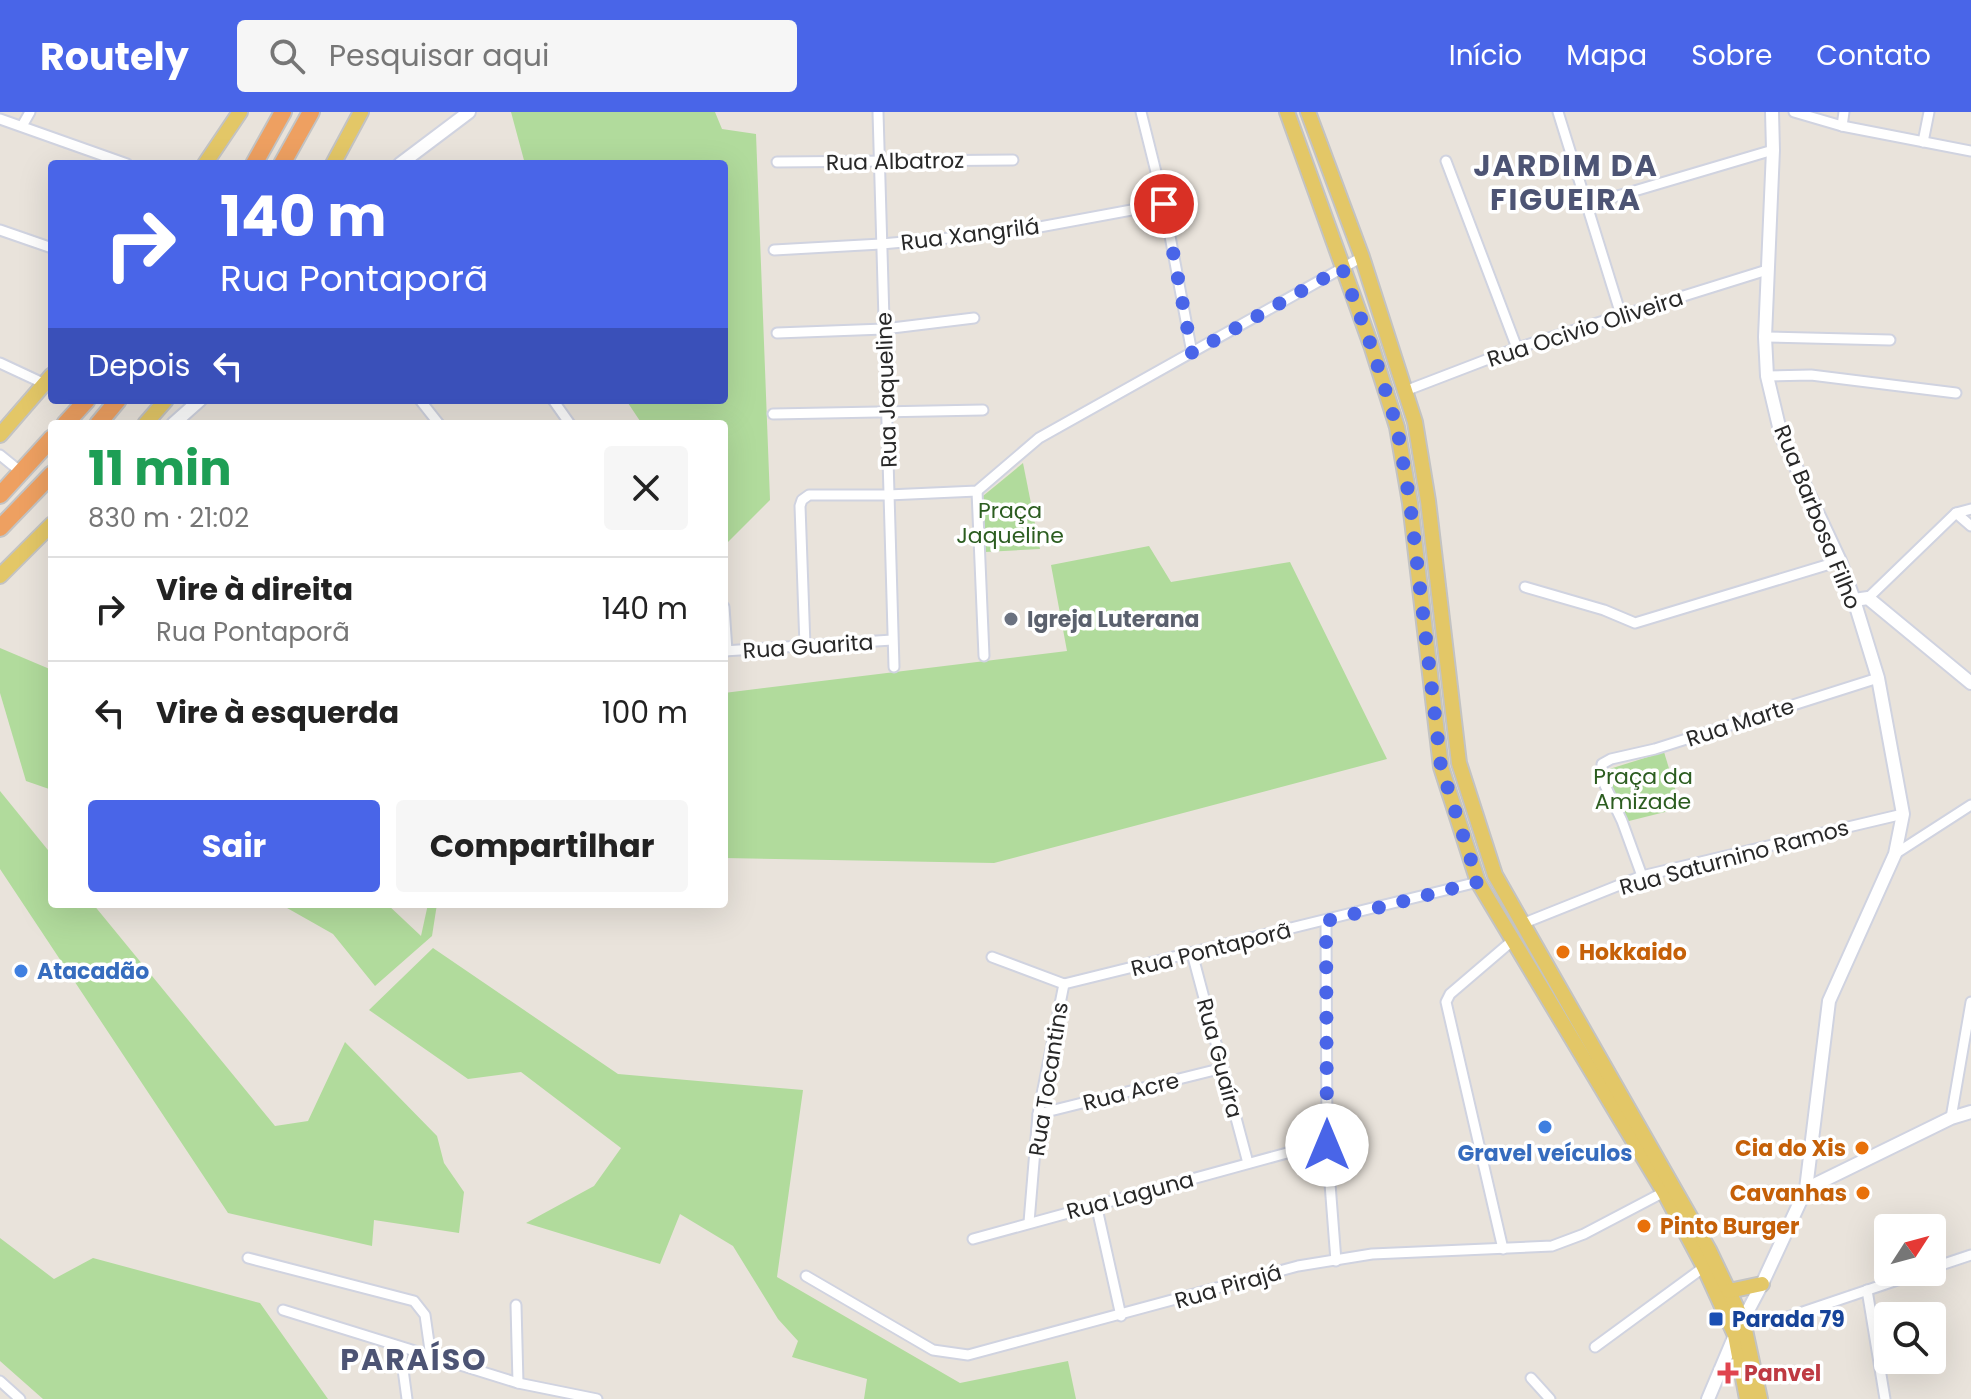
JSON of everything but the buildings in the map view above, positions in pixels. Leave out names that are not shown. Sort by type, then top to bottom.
[{"type":"highway","points":[[256,160],[283,112]]},
{"type":"highway","points":[[284,160],[311,112]]},
{"type":"highway","points":[[69,420],[83,404]]},
{"type":"highway","points":[[101,420],[115,404]]},
{"type":"highway","points":[[0,495],[48,442]]},
{"type":"highway","points":[[0,528],[48,478]]},
{"type":"main road","points":[[208,160],[240,112]]},
{"type":"main road","points":[[335,160],[361,112]]},
{"type":"main road","points":[[405,160],[469,112]]},
{"type":"main road","points":[[1287,112],[1372,348],[1397,427],[1410,503],[1441,767],[1478,882],[1664,1192],[1704,1267],[1735,1335],[1747,1399]]},
{"type":"main road","points":[[1308,112],[1362,257],[1415,422],[1428,501],[1459,763],[1495,875],[1709,1250],[1743,1321],[1760,1399]]},
{"type":"main road","name":"Rua Barbosa Filho","points":[[1708,1399],[1735,1335],[1806,1189],[1829,1001],[1895,854],[1903,814],[1861,599],[1781,435],[1767,376],[1765,337],[1772,112]]},
{"type":"main road","points":[[1,432],[48,379]]},
{"type":"main road","points":[[148,420],[162,404]]},
{"type":"main road","points":[[178,420],[196,404]]},
{"type":"main road","points":[[0,576],[48,528]]},
{"type":"main road","points":[[1861,599],[1971,683]]},
{"type":"main road","points":[[1806,1189],[1951,1118],[1971,1112]]},
{"type":"main road","points":[[1729,1291],[1762,1284]]},
{"type":"street","points":[[22,126],[30,112]]},
{"type":"street","name":"Rua Jaqueline","points":[[878,112],[894,667]]},
{"type":"street","points":[[1141,112],[1164,204],[1192,353]]},
{"type":"street","points":[[1558,112],[1621,315]]},
{"type":"street","points":[[1794,112],[1842,126],[1971,151]]},
{"type":"street","points":[[1842,126],[1844,112]]},
{"type":"street","points":[[1923,142],[1929,112]]},
{"type":"street","points":[[0,119],[116,160]]},
{"type":"street","points":[[1587,205],[1773,150]]},
{"type":"street","name":"Rua Albatroz","points":[[777,162],[1013,160]]},
{"type":"street","points":[[1446,161],[1517,348]]},
{"type":"street","name":"Rua Xangrilá","points":[[774,250],[1007,233],[1164,204]]},
{"type":"street","points":[[0,230],[48,247]]},
{"type":"street","points":[[805,646],[800,506],[809,495],[977,491],[1039,438],[1362,257]]},
{"type":"street","name":"Rua Ocivio Oliveira","points":[[1405,391],[1517,348],[1767,270]]},
{"type":"street","points":[[777,333],[884,329],[974,318]]},
{"type":"street","points":[[1765,337],[1890,340]]},
{"type":"street","points":[[0,363],[48,379]]},
{"type":"street","points":[[1767,376],[1811,375],[1956,393]]},
{"type":"street","points":[[423,404],[436,420]]},
{"type":"street","points":[[773,414],[983,410]]},
{"type":"street","points":[[0,455],[21,472]]},
{"type":"street","points":[[977,491],[984,656]]},
{"type":"street","points":[[1861,599],[1956,513],[1971,509]]},
{"type":"street","points":[[1956,513],[1971,526]]},
{"type":"street","points":[[1525,587],[1604,610],[1635,623],[1840,561]]},
{"type":"street","name":"Rua Guarita","points":[[728,651],[892,640]]},
{"type":"street","name":"Rua Marte","points":[[1642,876],[1622,821],[1602,779],[1602,764],[1878,678]]},
{"type":"street","points":[[1895,854],[1971,805]]},
{"type":"street","name":"Rua Saturnino Ramos","points":[[1522,924],[1642,876],[1903,814]]},
{"type":"street","name":"Rua Pontaporã","points":[[1064,984],[1478,882]]},
{"type":"street","points":[[1326,921],[1327,1145],[1336,1261]]},
{"type":"street","points":[[1503,1249],[1446,1002],[1450,994],[1512,941]]},
{"type":"street","name":"Rua Guaíra","points":[[1192,953],[1248,1163]]},
{"type":"street","points":[[992,957],[1064,984]]},
{"type":"street","name":"Rua Tocantins","points":[[1029,1222],[1038,1114],[1064,984]]},
{"type":"street","points":[[1951,1118],[1971,1002]]},
{"type":"street","name":"Rua Acre","points":[[1038,1114],[1223,1068]]},
{"type":"street","name":"Rua Laguna","points":[[973,1239],[1287,1153]]},
{"type":"street","name":"Rua Pirajá","points":[[806,1276],[933,1350],[968,1355],[1298,1266],[1372,1254],[1552,1246],[1584,1234],[1664,1192]]},
{"type":"street","points":[[1096,1204],[1121,1316]]},
{"type":"street","points":[[1946,1263],[1971,1255]]},
{"type":"street","points":[[248,1258],[414,1301],[425,1315],[431,1357]]},
{"type":"street","points":[[1595,1347],[1704,1267]]},
{"type":"street","points":[[1743,1321],[1771,1321],[1879,1286]]},
{"type":"street","points":[[1867,1290],[1885,1399]]},
{"type":"street","points":[[516,1305],[518,1383]]},
{"type":"street","points":[[283,1310],[518,1383],[597,1399]]},
{"type":"street","points":[[400,1347],[407,1399]]},
{"type":"street","points":[[1531,1378],[1550,1399]]},
{"type":"street","points":[[0,1381],[20,1399]]},
{"type":"green space","points":[[511,112],[715,112],[722,129],[756,134],[770,500],[728,542],[728,420],[639,420],[629,404],[728,404],[728,160],[524,160]]},
{"type":"green space","name":"Praça Jaqueline","points":[[1023,463],[1040,549],[985,552],[983,496]]},
{"type":"green space","points":[[1149,546],[1171,582],[1290,562],[1387,759],[994,863],[728,858],[728,693],[1067,651],[1051,565]]},
{"type":"green space","points":[[0,648],[48,668],[48,789],[26,781],[0,693]]},
{"type":"green space","name":"Praça da Amizade","points":[[1664,752],[1681,808],[1625,822],[1603,771]]},
{"type":"green space","points":[[0,791],[48,850],[48,908],[96,908],[275,1126],[308,1121],[345,1042],[437,1136],[444,1163],[464,1192],[459,1233],[374,1220],[372,1246],[228,1213],[0,869]]},
{"type":"green space","points":[[287,908],[391,908],[421,936],[427,908],[436,908],[432,936],[375,986],[333,934]]},
{"type":"green space","points":[[433,948],[618,1074],[803,1090],[777,1277],[960,1383],[1068,1361],[1076,1399],[864,1399],[867,1379],[792,1357],[798,1341],[778,1319],[733,1246],[680,1214],[660,1264],[526,1223],[594,1186],[621,1148],[521,1072],[468,1079],[369,1010]]},
{"type":"green space","points":[[0,1238],[54,1279],[93,1258],[260,1303],[328,1399],[43,1399],[0,1361]]},
{"type":"place","name":"Igreja Luterana","points":[[1011,619]]},
{"type":"place","name":"Hokkaido","points":[[1563,952]]},
{"type":"place","name":"Atacadão","points":[[21,971]]},
{"type":"place","name":"Gravel veículos","points":[[1545,1127]]},
{"type":"place","name":"Cia do Xis","points":[[1862,1148]]},
{"type":"place","name":"Cavanhas","points":[[1863,1193]]},
{"type":"place","name":"Pinto Burger","points":[[1644,1226]]},
{"type":"place","name":"Parada 79","points":[[1716,1319]]},
{"type":"place","name":"Panvel","points":[[1728,1373]]},
{"type":"district","name":"JARDIM DA FIGUEIRA","points":[[1566,183]]},
{"type":"district","name":"PARAÍSO","points":[[414,1360]]},
{"type":"route","points":[[1164,204],[1192,353],[1342,268],[1397,427],[1410,503],[1441,767],[1478,882],[1326,921],[1327,1145]]}]
